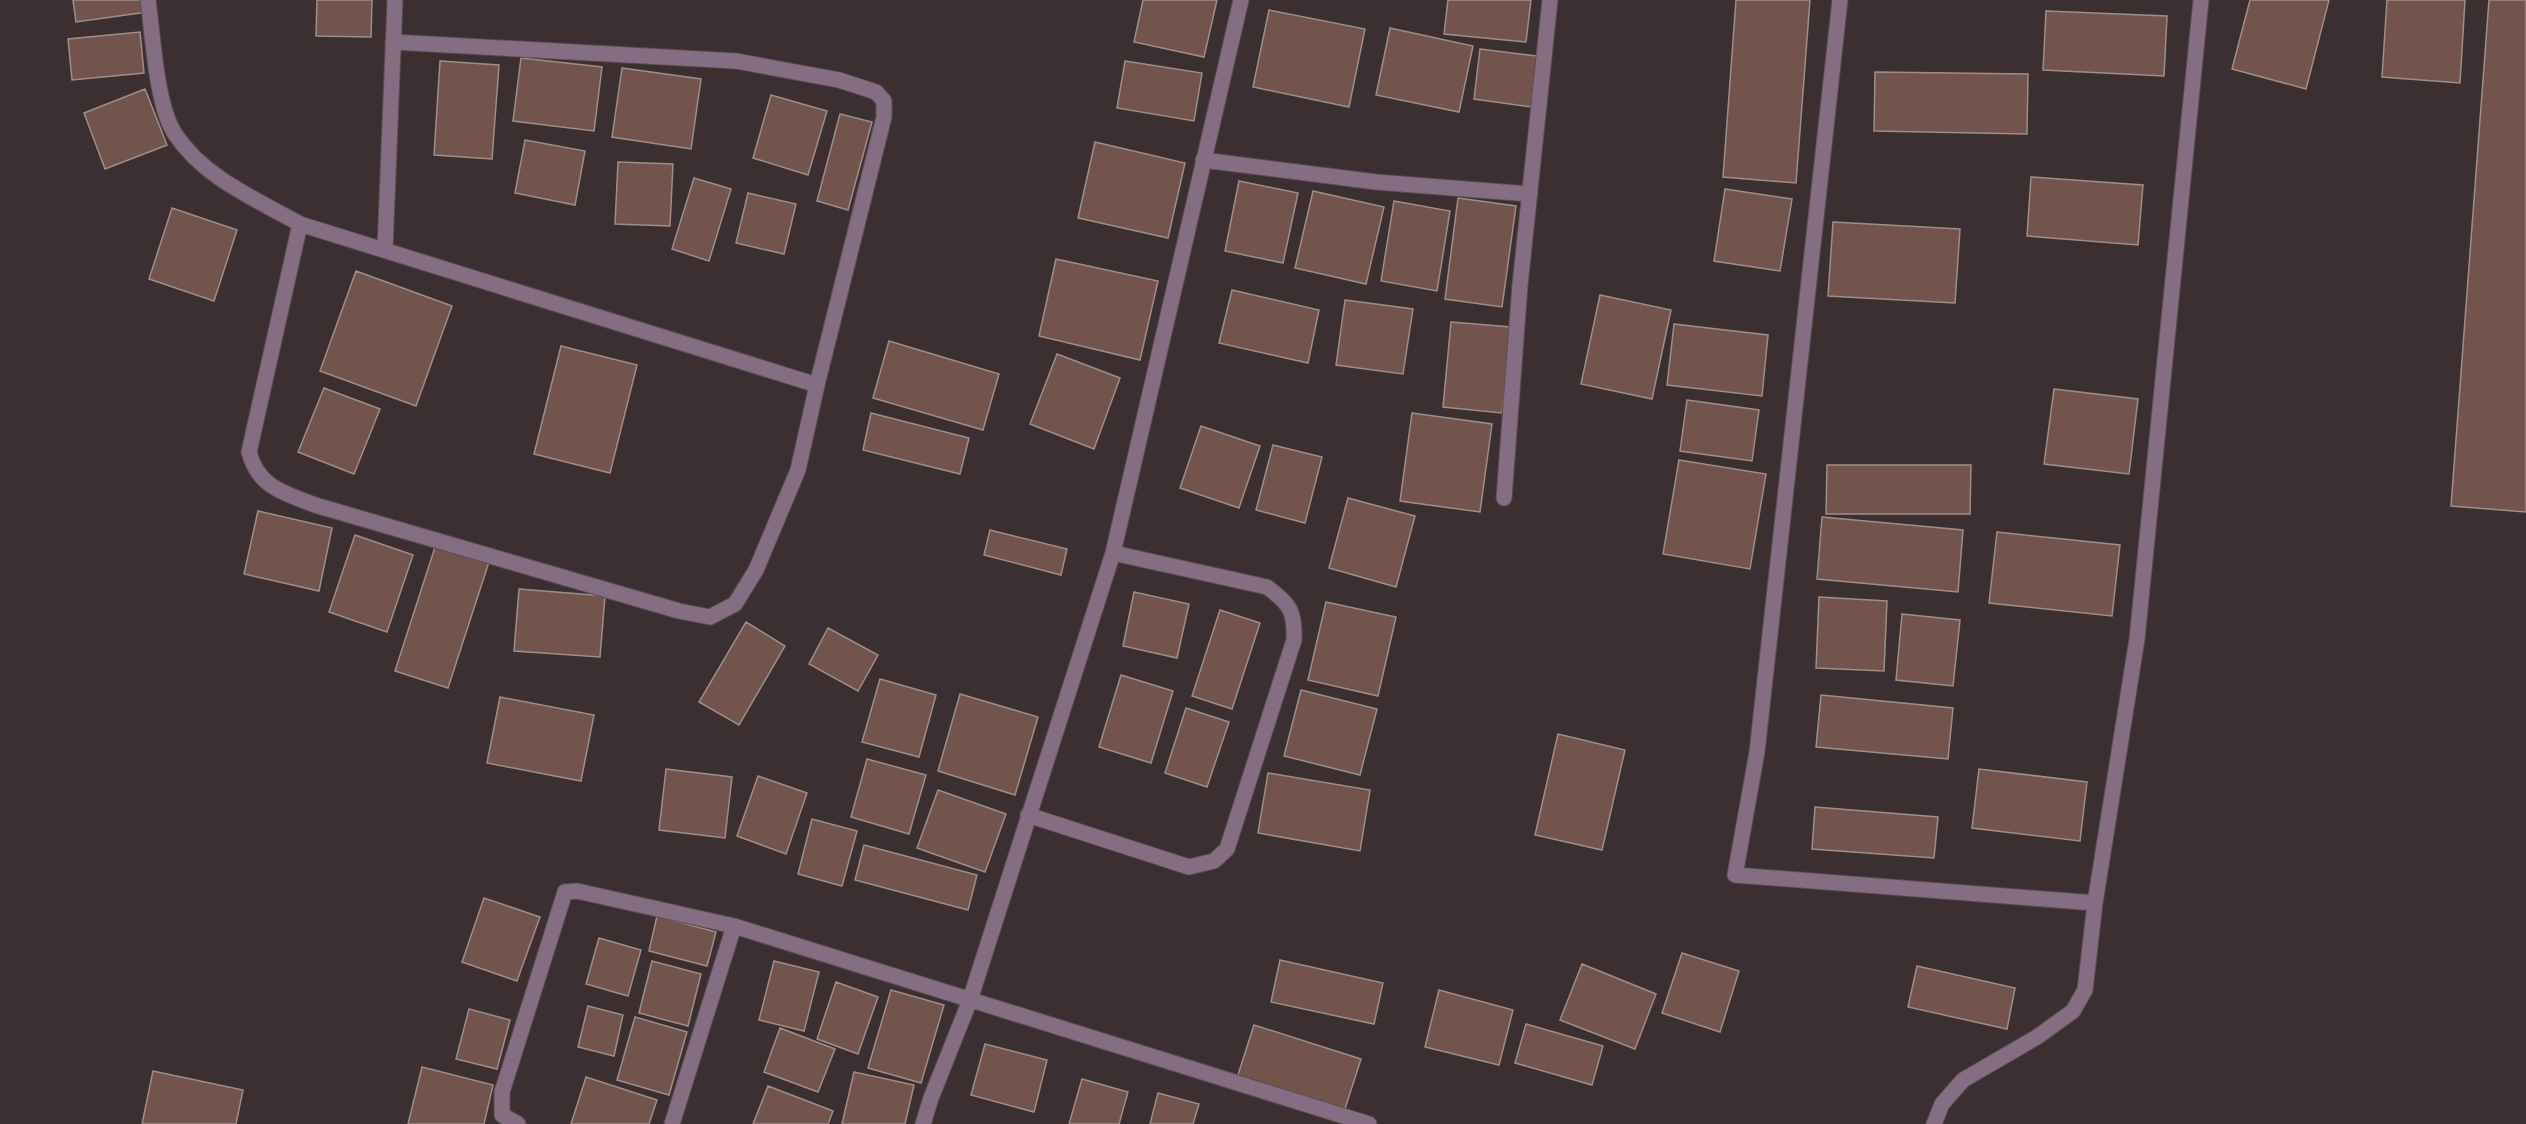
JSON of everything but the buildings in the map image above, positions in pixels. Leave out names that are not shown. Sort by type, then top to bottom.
[{"type":"street","points":[[148,0],[162,100],[174,133],[206,169],[300,224],[817,385]]},
{"type":"street","points":[[386,249],[394,0]]},
{"type":"street","points":[[923,1124],[970,1000],[1113,553],[1241,0]]},
{"type":"street","points":[[1504,498],[1520,285],[1550,0]]},
{"type":"street","points":[[1840,0],[1757,752],[1735,875],[2095,903]]},
{"type":"street","points":[[1934,1124],[1942,1104],[1963,1080],[2037,1037],[2073,1011],[2085,990],[2095,903],[2137,639],[2201,0]]},
{"type":"street","points":[[300,224],[249,452],[252,465],[266,482],[285,494],[315,505],[679,611],[710,617],[735,604],[756,570],[798,470],[884,117],[884,101],[876,92],[839,80],[736,61],[393,42]]},
{"type":"street","points":[[1203,160],[1376,182],[1530,194]]},
{"type":"street","points":[[1028,815],[1189,867],[1214,861],[1227,849],[1238,816],[1294,640],[1295,619],[1286,601],[1267,586],[1113,553]]},
{"type":"street","points":[[518,1124],[502,1115],[502,1092],[565,892],[577,891],[734,926],[1369,1124]]},
{"type":"street","points":[[672,1124],[734,926]]}]
